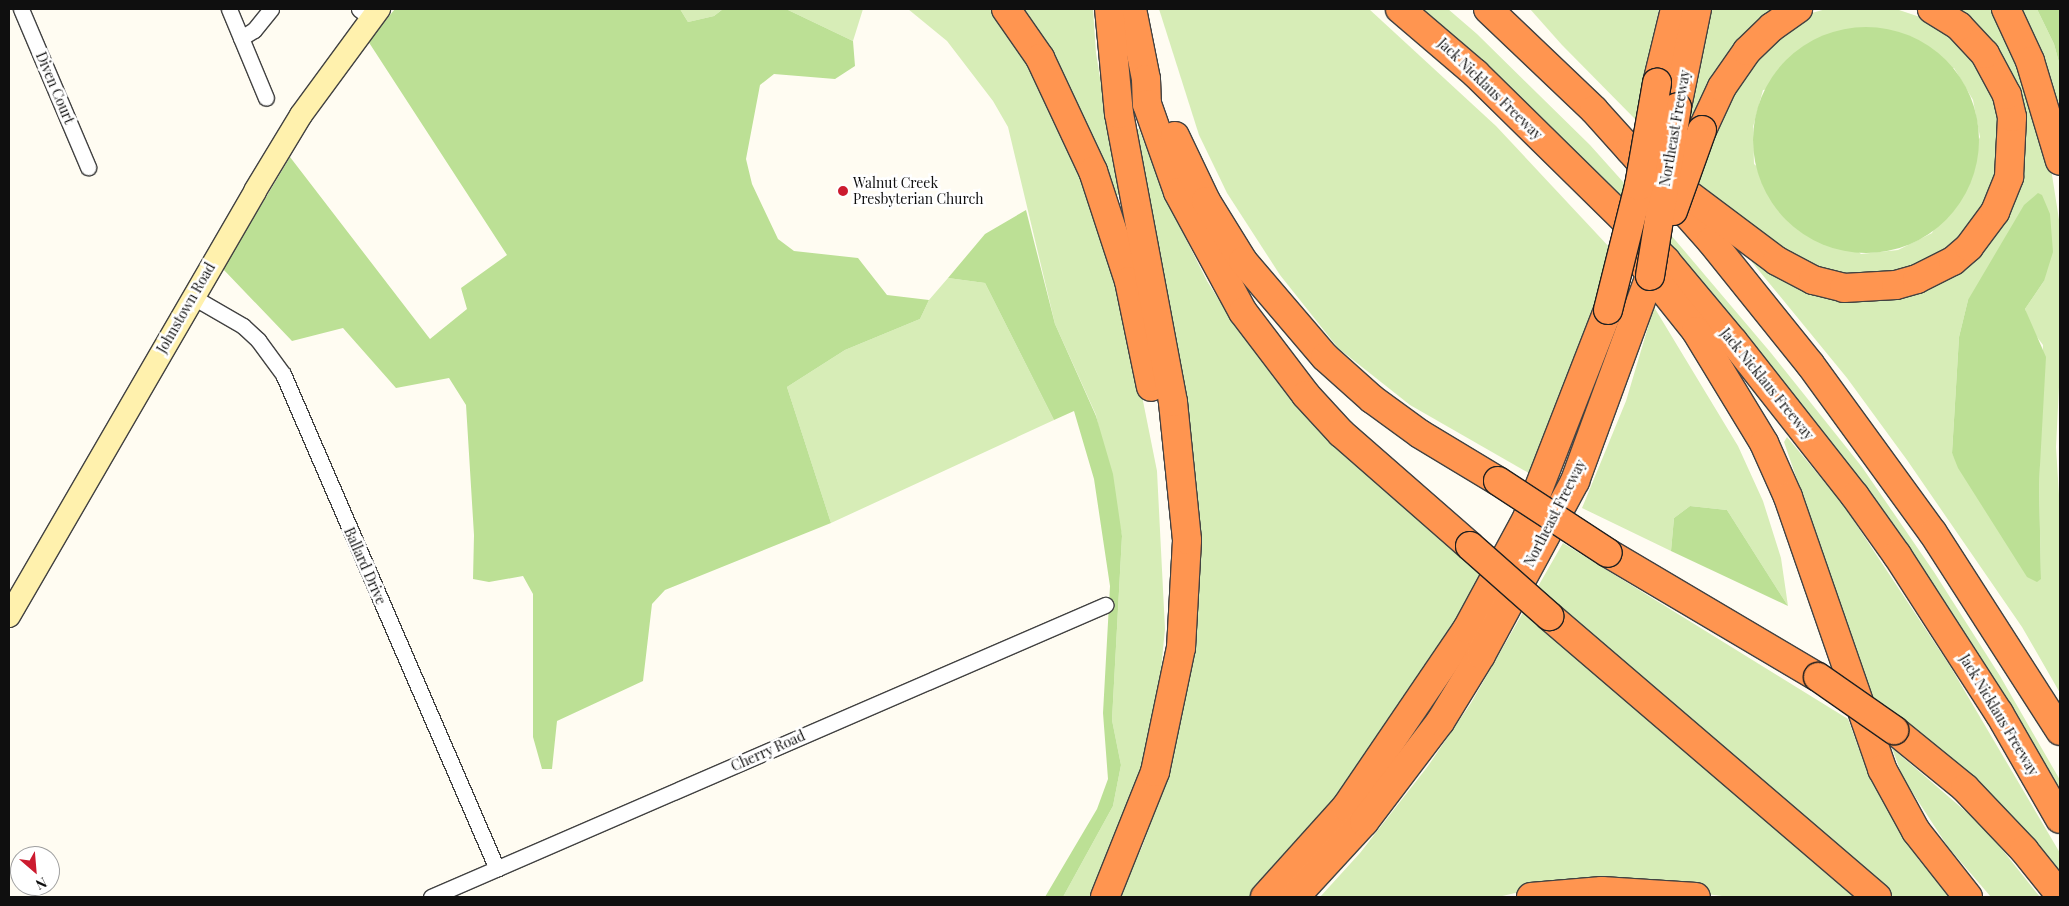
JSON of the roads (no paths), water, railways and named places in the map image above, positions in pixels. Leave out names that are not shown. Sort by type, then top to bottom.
[{"type":"highway","points":[[1006,9],[1040,58],[1093,171],[1129,280],[1166,464],[1187,540]]},
{"type":"highway","points":[[1105,897],[1155,772],[1181,648],[1187,540],[1173,402],[1119,114],[1110,9]]},
{"type":"highway","points":[[1132,9],[1146,79],[1147,104],[1178,192],[1243,312],[1301,388],[1341,433],[1549,616],[1877,897]]},
{"type":"highway","name":"Jack Nicklaus Freeway","points":[[1400,9],[1475,73],[1666,261],[1855,496],[1945,626],[2060,819]]},
{"type":"highway","points":[[1488,9],[1594,110]]},
{"type":"highway","points":[[1516,9],[1594,110],[1711,242],[1810,364],[1933,533],[2060,731]]},
{"type":"highway","points":[[1265,897],[1346,807],[1467,629],[1527,518],[1608,310],[1639,186],[1657,83],[1675,9]]},
{"type":"highway","name":"Northeast Freeway","points":[[1295,897],[1364,822],[1440,722],[1575,481],[1627,344],[1650,276],[1696,9]]},
{"type":"highway","points":[[1650,276],[1702,130],[1722,86],[1747,51],[1772,27],[1798,9]]},
{"type":"highway","points":[[1630,150],[1777,261],[1813,280],[1844,288],[1859,288],[1896,285],[1917,279],[1953,260],[1983,231],[1995,212],[2009,177],[2013,142],[2012,117],[1996,72],[1985,54],[1959,26],[1932,9]]},
{"type":"highway","points":[[2006,9],[2030,61],[2060,161]]},
{"type":"highway","points":[[1146,79],[1164,108],[1206,201],[1243,261],[1285,314],[1325,357],[1372,399],[1420,434],[1608,553],[1818,677],[1894,730],[1965,788],[2024,850],[2060,895]]},
{"type":"highway","points":[[1590,188],[1613,227],[1696,331],[1764,443],[1794,514],[1882,769],[1916,831],[1968,897]]},
{"type":"highway","points":[[1531,897],[1602,891],[1696,897]]},
{"type":"main road","name":"Johnstown Road","points":[[9,616],[193,296],[301,115],[370,12]]},
{"type":"street","name":"Diven Court","points":[[21,9],[88,167]]},
{"type":"street","points":[[229,9],[266,98]]},
{"type":"street","points":[[241,38],[254,30],[271,9]]},
{"type":"street","name":"Ballard Drive","points":[[193,296],[243,326],[258,340],[283,374],[497,868]]},
{"type":"street","name":"Cherry Road","points":[[431,897],[1105,605]]},
{"type":"place","name":"Walnut Creek Presbyterian Church","points":[[843,191]]}]
